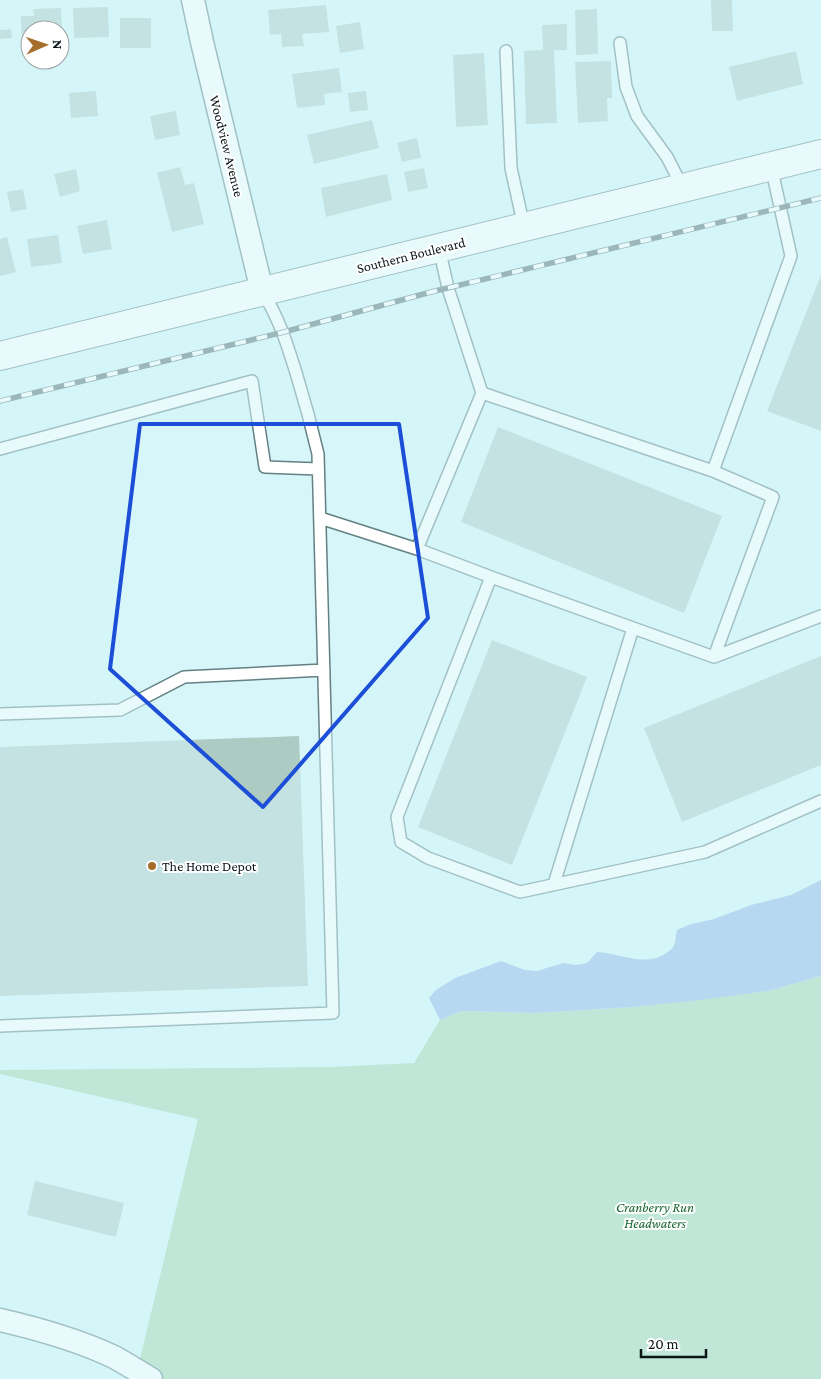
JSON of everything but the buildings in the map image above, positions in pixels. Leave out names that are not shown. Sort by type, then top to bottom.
[{"type":"street","name":"Woodview Avenue","points":[[193,0],[262,291]]},
{"type":"street","name":"Southern Boulevard","points":[[0,356],[821,154]]},
{"type":"street","points":[[0,1320],[75,1341],[115,1358],[151,1379]]},
{"type":"lane","points":[[620,43],[626,87],[637,116],[667,157],[683,188]]},
{"type":"lane","points":[[506,51],[511,168],[524,227]]},
{"type":"lane","points":[[712,471],[791,256],[771,166]]},
{"type":"lane","points":[[417,548],[482,393],[448,288],[439,248]]},
{"type":"lane","points":[[0,1026],[333,1013],[318,454],[311,422],[284,332],[275,311],[262,291]]},
{"type":"lane","points":[[0,449],[252,381],[266,467],[318,469]]},
{"type":"lane","points":[[482,393],[712,471],[773,497],[714,657]]},
{"type":"lane","points":[[320,518],[417,548],[491,577],[714,657],[821,616]]},
{"type":"lane","points":[[491,577],[397,817],[401,842],[428,858],[520,892],[705,852],[821,802]]},
{"type":"lane","points":[[554,884],[633,628]]},
{"type":"lane","points":[[0,714],[120,710],[184,677],[324,670]]},
{"type":"highlighted area","points":[[140,424],[399,424],[428,618],[263,807],[110,669]]},
{"type":"green space","name":"Cranberry Run Headwaters","points":[[821,976],[821,1379],[151,1379],[137,1371],[198,1119],[0,1074],[0,1070],[330,1067],[414,1063],[440,1020],[461,1011],[536,1013],[632,1007],[768,991]]},
{"type":"water","points":[[821,880],[821,976],[768,991],[691,1001],[536,1013],[461,1011],[440,1020],[429,998],[436,990],[455,978],[501,961],[525,970],[537,971],[563,963],[576,965],[587,963],[597,952],[634,959],[652,959],[661,956],[673,948],[677,930],[751,905],[791,895]]},
{"type":"railway","points":[[0,401],[284,332],[431,292],[821,198]]},
{"type":"place","name":"The Home Depot","points":[[152,866]]}]
